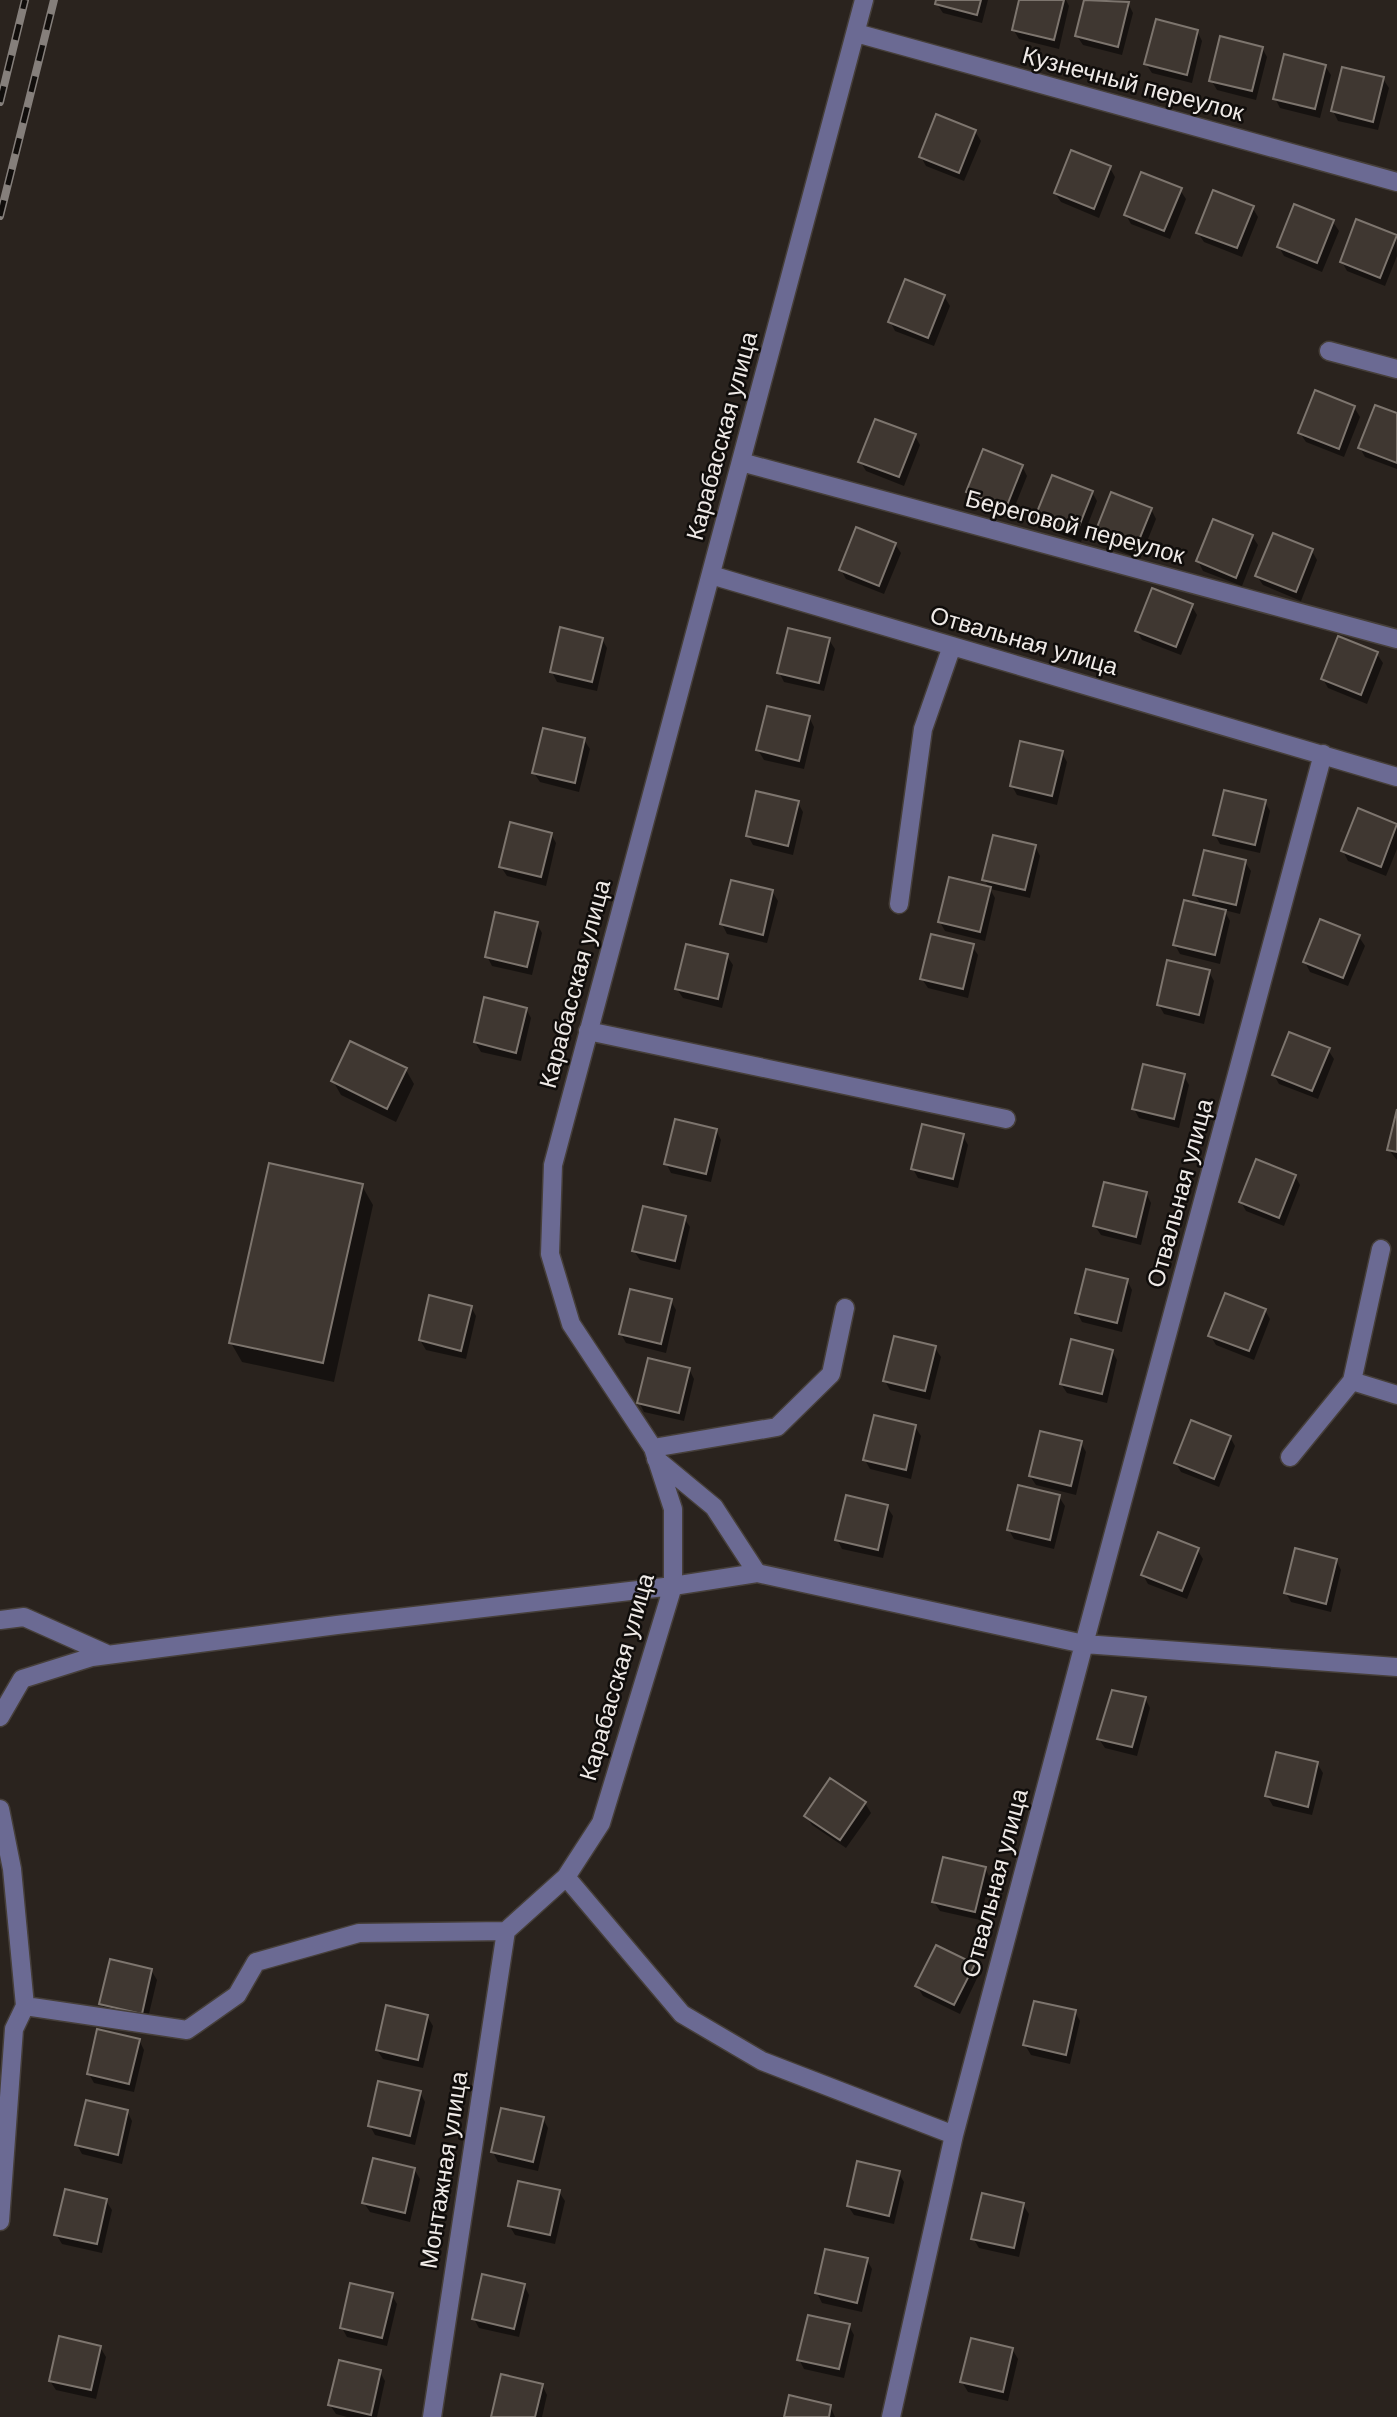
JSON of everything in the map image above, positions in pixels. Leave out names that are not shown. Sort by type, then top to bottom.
[{"type":"street","name":"Карабасская улица","points":[[506,1931],[566,1877],[600,1823],[673,1586],[673,1509],[655,1453],[571,1324],[550,1254],[553,1165],[864,0]]},
{"type":"street","name":"Кузнечный переулок","points":[[856,33],[1397,182]]},
{"type":"street","points":[[1329,351],[1397,369]]},
{"type":"street","name":"Береговой переулок","points":[[741,462],[1397,639]]},
{"type":"street","name":"Отвальная улица","points":[[711,575],[1397,777]]},
{"type":"street","points":[[899,904],[923,729],[952,646]]},
{"type":"street","name":"Отвальная улица","points":[[891,2417],[954,2136],[1323,754]]},
{"type":"street","points":[[588,1031],[1006,1119]]},
{"type":"street","points":[[1290,1457],[1352,1381],[1381,1249]]},
{"type":"street","points":[[655,1453],[777,1427],[831,1374],[845,1308]]},
{"type":"street","points":[[1352,1381],[1397,1395]]},
{"type":"street","points":[[655,1453],[715,1507],[757,1573]]},
{"type":"street","points":[[0,1717],[22,1679],[92,1657],[673,1586],[757,1573],[1084,1644],[1397,1667]]},
{"type":"street","points":[[2,1625],[24,1617],[109,1655]]},
{"type":"street","points":[[0,1809],[12,1869],[25,2006],[14,2029],[0,2221]]},
{"type":"street","points":[[566,1877],[682,2014],[762,2061],[954,2136]]},
{"type":"street","points":[[25,2006],[187,2030],[237,1995],[256,1962],[359,1933],[506,1931]]},
{"type":"street","name":"Монтажная улица","points":[[432,2417],[506,1931]]},
{"type":"building","points":[[936,0],[981,0],[977,15],[935,4]]},
{"type":"building","points":[[1019,0],[1064,0],[1054,40],[1012,30]]},
{"type":"building","points":[[1084,0],[1129,2],[1118,47],[1075,36]]},
{"type":"building","points":[[1156,19],[1198,30],[1187,75],[1144,64]]},
{"type":"building","points":[[1220,36],[1263,47],[1252,91],[1209,81]]},
{"type":"building","points":[[1284,54],[1326,65],[1315,109],[1273,99]]},
{"type":"building","points":[[1342,67],[1384,77],[1373,122],[1331,111]]},
{"type":"building","points":[[936,114],[976,130],[959,173],[919,157]]},
{"type":"building","points":[[1071,150],[1111,166],[1094,209],[1054,193]]},
{"type":"building","points":[[1141,172],[1182,188],[1164,231],[1124,215]]},
{"type":"building","points":[[1213,190],[1254,206],[1237,248],[1196,233]]},
{"type":"building","points":[[1294,204],[1334,220],[1317,263],[1277,247]]},
{"type":"building","points":[[1356,219],[1397,235],[1380,278],[1340,262]]},
{"type":"building","points":[[905,279],[945,295],[928,338],[888,322]]},
{"type":"building","points":[[1315,390],[1355,406],[1339,449],[1298,433]]},
{"type":"building","points":[[1375,405],[1397,413],[1397,463],[1358,448]]},
{"type":"building","points":[[875,419],[916,434],[899,477],[858,462]]},
{"type":"building","points":[[983,449],[1023,465],[1006,508],[966,492]]},
{"type":"building","points":[[1052,475],[1093,491],[1076,534],[1035,517]]},
{"type":"building","points":[[1111,492],[1152,508],[1135,550],[1094,535]]},
{"type":"building","points":[[1213,519],[1253,535],[1236,578],[1196,561]]},
{"type":"building","points":[[856,527],[896,543],[879,586],[839,570]]},
{"type":"building","points":[[1273,533],[1313,549],[1296,592],[1255,576]]},
{"type":"building","points":[[1152,588],[1193,604],[1176,647],[1135,631]]},
{"type":"building","points":[[560,627],[603,638],[592,682],[550,672]]},
{"type":"building","points":[[788,628],[830,638],[819,683],[777,673]]},
{"type":"building","points":[[1338,636],[1378,652],[1361,695],[1321,679]]},
{"type":"building","points":[[767,706],[810,716],[799,761],[756,750]]},
{"type":"building","points":[[543,728],[585,738],[575,783],[532,773]]},
{"type":"building","points":[[1020,741],[1063,751],[1052,796],[1010,786]]},
{"type":"building","points":[[1224,790],[1266,800],[1255,845],[1213,835]]},
{"type":"building","points":[[756,791],[799,801],[788,846],[746,836]]},
{"type":"building","points":[[1358,808],[1397,824],[1381,867],[1341,851]]},
{"type":"building","points":[[510,822],[552,833],[541,877],[499,867]]},
{"type":"building","points":[[993,835],[1036,845],[1025,890],[982,880]]},
{"type":"building","points":[[1204,850],[1246,860],[1236,905],[1193,895]]},
{"type":"building","points":[[949,877],[991,887],[980,932],[938,922]]},
{"type":"building","points":[[731,880],[773,890],[763,935],[720,924]]},
{"type":"building","points":[[1184,900],[1226,910],[1215,955],[1173,945]]},
{"type":"building","points":[[495,912],[538,922],[527,967],[485,957]]},
{"type":"building","points":[[1320,919],[1360,935],[1343,978],[1303,962]]},
{"type":"building","points":[[931,934],[974,944],[963,989],[920,979]]},
{"type":"building","points":[[686,944],[728,954],[718,999],[675,989]]},
{"type":"building","points":[[1167,960],[1210,970],[1199,1015],[1157,1005]]},
{"type":"building","points":[[484,997],[527,1008],[516,1053],[474,1042]]},
{"type":"building","points":[[1289,1032],[1330,1048],[1312,1091],[1272,1075]]},
{"type":"building","points":[[350,1041],[407,1068],[387,1109],[331,1081]]},
{"type":"building","points":[[1143,1064],[1185,1074],[1174,1119],[1132,1109]]},
{"type":"building","points":[[1397,1109],[1397,1152],[1387,1150]]},
{"type":"building","points":[[675,1119],[717,1129],[706,1174],[664,1164]]},
{"type":"building","points":[[922,1124],[964,1134],[953,1179],[911,1169]]},
{"type":"building","points":[[1256,1159],[1296,1175],[1279,1218],[1239,1202]]},
{"type":"building","points":[[269,1163],[363,1184],[323,1363],[229,1343]]},
{"type":"building","points":[[1104,1182],[1147,1192],[1136,1237],[1093,1226]]},
{"type":"building","points":[[643,1206],[686,1216],[675,1261],[632,1251]]},
{"type":"building","points":[[1086,1269],[1128,1279],[1117,1323],[1075,1313]]},
{"type":"building","points":[[630,1289],[672,1299],[661,1344],[619,1334]]},
{"type":"building","points":[[1225,1293],[1266,1309],[1249,1351],[1208,1336]]},
{"type":"building","points":[[429,1295],[472,1306],[461,1351],[419,1340]]},
{"type":"building","points":[[894,1336],[936,1346],[925,1391],[883,1381]]},
{"type":"building","points":[[1071,1339],[1113,1350],[1102,1394],[1060,1384]]},
{"type":"building","points":[[648,1358],[690,1368],[679,1413],[637,1403]]},
{"type":"building","points":[[874,1415],[916,1425],[906,1470],[863,1460]]},
{"type":"building","points":[[1191,1420],[1231,1436],[1214,1479],[1174,1463]]},
{"type":"building","points":[[1040,1431],[1082,1441],[1071,1486],[1029,1476]]},
{"type":"building","points":[[1018,1485],[1060,1495],[1050,1540],[1007,1530]]},
{"type":"building","points":[[846,1495],[888,1505],[878,1550],[835,1540]]},
{"type":"building","points":[[1158,1532],[1199,1548],[1182,1591],[1141,1575]]},
{"type":"building","points":[[1295,1548],[1337,1559],[1326,1604],[1284,1593]]},
{"type":"building","points":[[1112,1690],[1146,1697],[1132,1747],[1097,1739]]},
{"type":"building","points":[[1276,1752],[1318,1762],[1308,1807],[1265,1796]]},
{"type":"building","points":[[830,1778],[866,1802],[840,1840],[804,1816]]},
{"type":"building","points":[[943,1857],[986,1867],[975,1912],[932,1902]]},
{"type":"building","points":[[936,1945],[975,1964],[954,2005],[915,1986]]},
{"type":"building","points":[[110,1959],[152,1969],[142,2014],[99,2004]]},
{"type":"building","points":[[1034,2001],[1076,2010],[1066,2055],[1023,2045]]},
{"type":"building","points":[[386,2005],[428,2015],[418,2060],[376,2050]]},
{"type":"building","points":[[97,2029],[140,2039],[129,2084],[87,2074]]},
{"type":"building","points":[[378,2081],[421,2091],[410,2136],[368,2126]]},
{"type":"building","points":[[86,2100],[128,2110],[118,2155],[75,2145]]},
{"type":"building","points":[[501,2108],[544,2117],[533,2162],[491,2152]]},
{"type":"building","points":[[373,2158],[415,2168],[405,2213],[362,2203]]},
{"type":"building","points":[[857,2161],[900,2171],[889,2216],[847,2206]]},
{"type":"building","points":[[518,2181],[560,2190],[550,2235],[508,2226]]},
{"type":"building","points":[[65,2189],[107,2199],[97,2244],[54,2235]]},
{"type":"building","points":[[982,2193],[1024,2203],[1014,2248],[971,2239]]},
{"type":"building","points":[[825,2249],[868,2258],[857,2303],[815,2293]]},
{"type":"building","points":[[482,2274],[525,2284],[514,2329],[472,2319]]},
{"type":"building","points":[[350,2283],[393,2293],[382,2338],[340,2328]]},
{"type":"building","points":[[808,2315],[850,2324],[839,2369],[797,2360]]},
{"type":"building","points":[[59,2336],[101,2346],[91,2390],[49,2381]]},
{"type":"building","points":[[971,2338],[1013,2348],[1003,2392],[960,2382]]},
{"type":"building","points":[[339,2360],[381,2370],[371,2415],[328,2405]]},
{"type":"building","points":[[501,2374],[543,2384],[535,2417],[491,2417]]},
{"type":"building","points":[[789,2395],[831,2405],[829,2417],[784,2417]]},
{"type":"railway","points":[[0,102],[25,0]]},
{"type":"railway","points":[[0,216],[54,0]]}]
